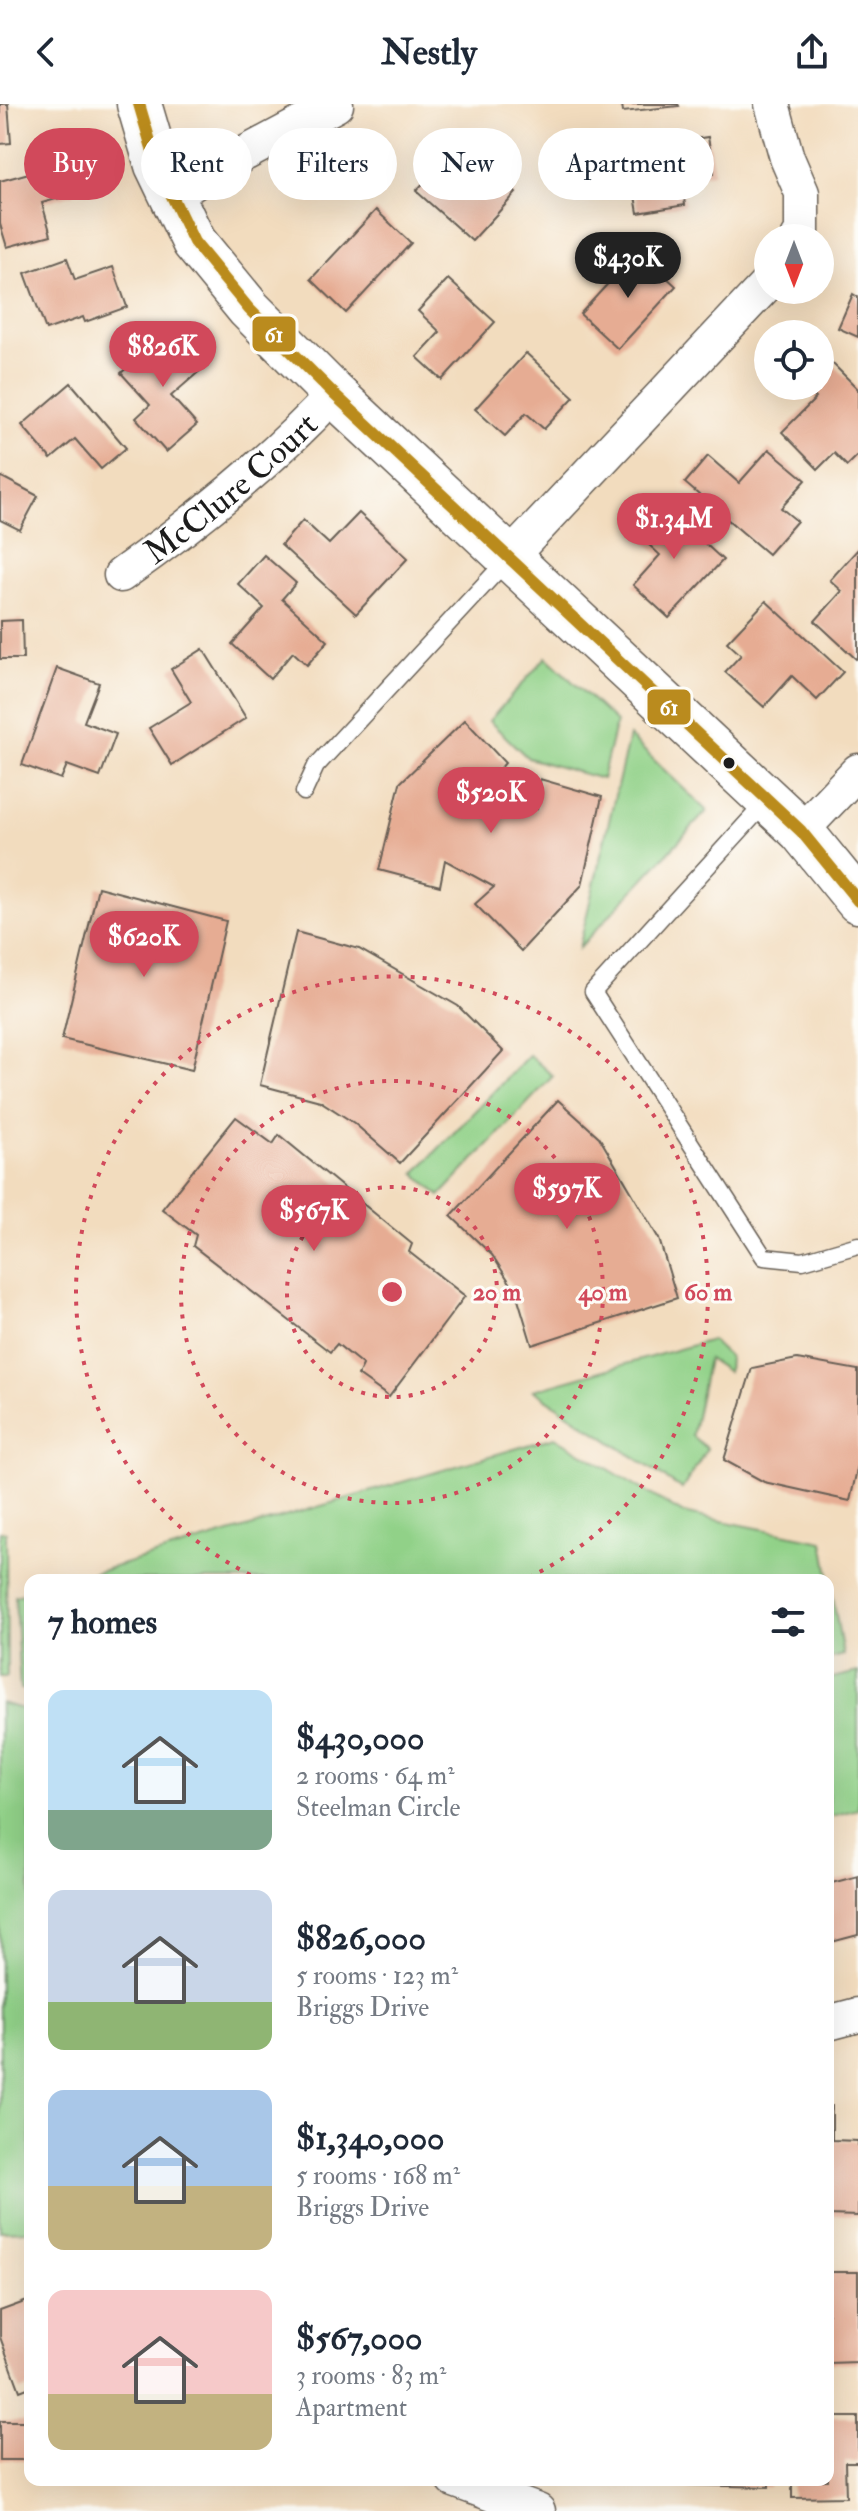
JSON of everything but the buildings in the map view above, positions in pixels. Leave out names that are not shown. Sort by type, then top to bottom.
[{"type":"street","points":[[139,104],[146,128]]},
{"type":"street","points":[[772,104],[787,158],[802,193],[802,224]]},
{"type":"street","points":[[252,150],[336,105]]},
{"type":"street","points":[[173,200],[194,242],[249,309],[334,394],[801,831],[858,901]]},
{"type":"street","points":[[509,558],[754,298]]},
{"type":"street","name":"McClure Court","points":[[121,575],[190,525],[304,426],[334,394]]},
{"type":"street","points":[[801,831],[858,771]]},
{"type":"street","points":[[834,2021],[858,2015]]},
{"type":"street","points":[[470,2486],[538,2511]]},
{"type":"lane","points":[[304,792],[316,766],[509,558]]},
{"type":"lane","points":[[768,800],[593,992],[764,1257],[803,1261],[858,1245]]},
{"type":"green space","points":[[546,657],[616,722],[602,779],[528,758],[489,721]]},
{"type":"green space","points":[[629,736],[707,811],[579,948]]},
{"type":"green space","points":[[529,1055],[553,1076],[440,1196],[415,1173]]},
{"type":"green space","points":[[711,1340],[729,1357],[728,1372],[708,1359],[692,1436],[707,1449],[682,1489],[533,1390]]},
{"type":"green space","points":[[555,1437],[682,1513],[823,1541],[829,1574],[90,1574]]},
{"type":"green space","points":[[0,1532],[6,1532],[7,1677],[0,1677]]},
{"type":"green space","points":[[24,1594],[24,1690],[20,1689],[15,1596]]},
{"type":"green space","points":[[834,1604],[843,1655],[834,1657]]},
{"type":"green space","points":[[858,1672],[858,1809],[834,1815],[834,1678]]},
{"type":"green space","points":[[0,1703],[24,1709],[24,2230],[0,2231]]},
{"type":"transit line","name":"61","points":[[139,104],[157,165],[194,242],[249,309],[334,394],[801,831],[858,901]]}]
